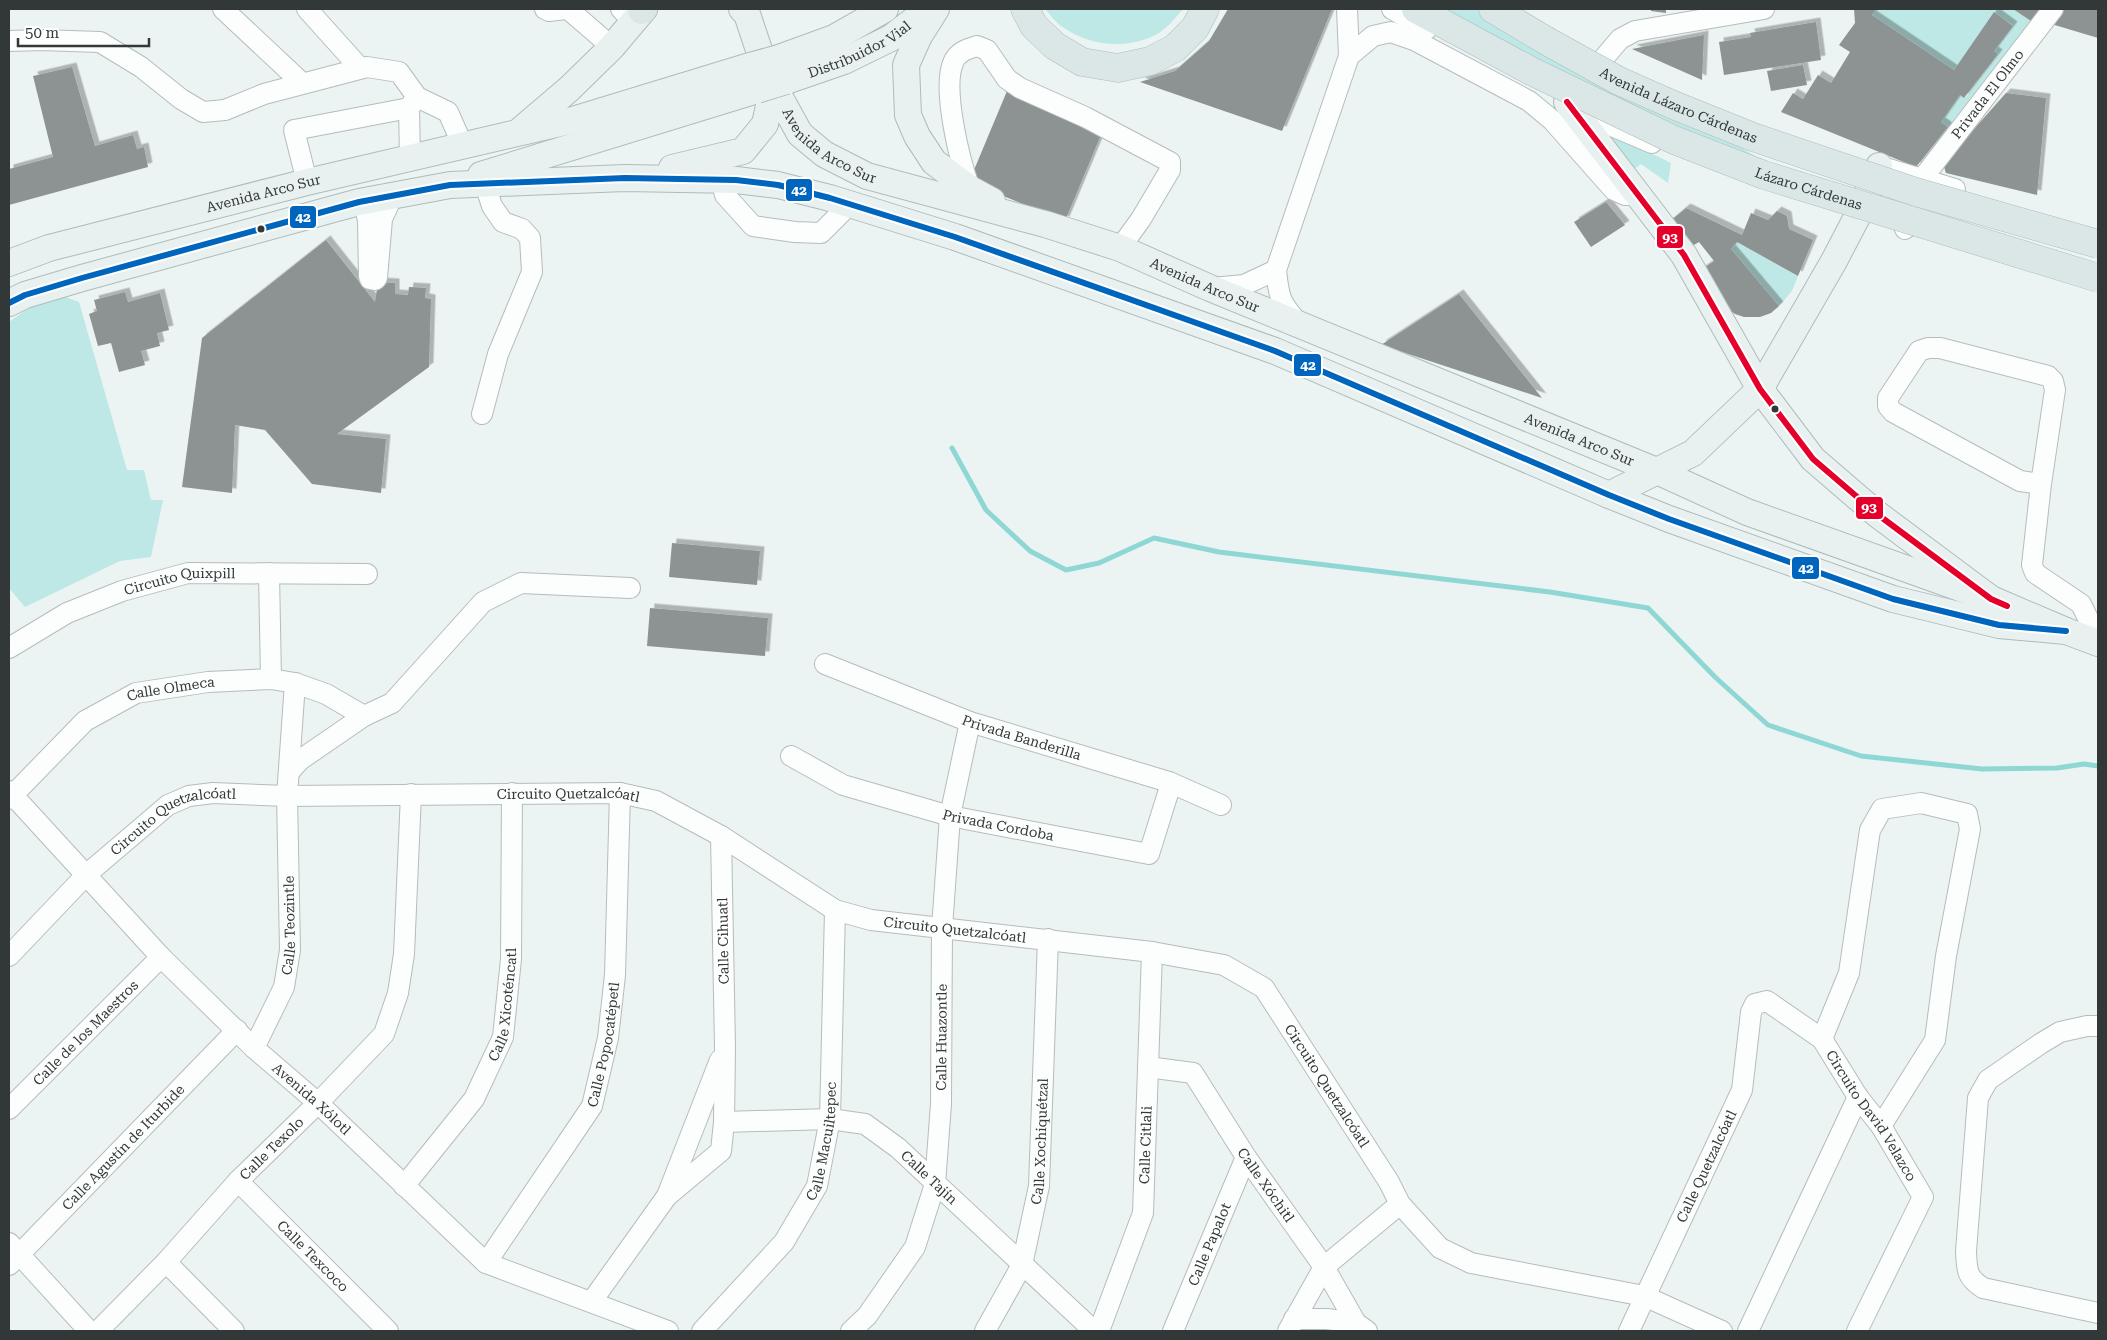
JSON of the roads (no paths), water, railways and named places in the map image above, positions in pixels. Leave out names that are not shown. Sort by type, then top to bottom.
[{"type":"highway","points":[[1025,9],[1034,26],[1056,46],[1082,62],[1118,68],[1150,62],[1175,48],[1195,28],[1206,9]]},
{"type":"highway","name":"Lázaro Cárdenas","points":[[1416,9],[1531,71],[1674,140],[1764,175],[2098,278]]},
{"type":"highway","name":"Avenida Lázaro Cárdenas","points":[[1493,9],[1619,81],[1676,106],[1754,137],[1877,172]]},
{"type":"highway","points":[[1877,172],[1916,192],[2098,244]]},
{"type":"main road","name":"Avenida Arco Sur","points":[[742,9],[748,14],[768,74],[800,134],[824,154],[867,176],[1045,224],[1120,248],[1210,288],[1659,472],[1747,512],[1991,599]]},
{"type":"main road","points":[[484,179],[768,74],[885,9]]},
{"type":"main road","name":"Distribuidor Vial","points":[[768,74],[844,61],[891,38],[928,9]]},
{"type":"main road","points":[[936,9],[918,36],[906,65],[908,114],[917,136],[934,162],[970,189],[1045,224]]},
{"type":"main road","name":"Avenida Arco Sur","points":[[519,132],[569,89],[612,47],[637,12]]},
{"type":"main road","name":"Avenida Arco Sur","points":[[9,263],[49,248],[308,182],[768,74]]},
{"type":"main road","points":[[624,178],[690,165],[743,151],[764,124],[769,106],[768,74]]},
{"type":"main road","points":[[1567,102],[1638,196],[1664,226],[1684,255],[1760,389],[1814,459],[1877,514],[1991,599],[2066,631],[2098,641]]},
{"type":"main road","points":[[1609,495],[1659,472],[1693,453],[1760,389],[1834,261],[1846,212],[1877,172]]},
{"type":"main road","points":[[9,303],[25,295],[82,278],[359,202],[484,179],[721,179],[778,185],[850,204],[955,237],[1275,352],[1609,495],[1678,522],[1894,599],[1999,625],[2066,631]]},
{"type":"street","points":[[223,9],[302,83]]},
{"type":"street","points":[[307,9],[360,68]]},
{"type":"street","points":[[545,9],[550,11],[567,9],[612,47]]},
{"type":"street","points":[[1299,324],[1283,306],[1278,292],[1276,270],[1349,56],[1347,9]]},
{"type":"street","points":[[1392,9],[1612,126],[1707,167],[1846,212],[2098,288]]},
{"type":"street","points":[[1518,9],[1635,78],[1726,117],[1855,159],[1877,172],[1922,179],[2098,232]]},
{"type":"street","points":[[1602,59],[1620,39],[1635,31],[1678,16],[1764,9]]},
{"type":"street","name":"Privada El Olmo","points":[[1906,230],[1902,221],[1902,199],[1912,184],[1922,179],[2053,9]]},
{"type":"street","points":[[1349,56],[1373,36],[1391,32],[1414,40],[1529,102],[1552,120],[1614,190],[1625,195],[1638,196]]},
{"type":"street","points":[[9,41],[100,42],[140,67],[181,99],[203,112],[225,110],[264,94],[360,68],[367,67],[399,72],[413,102],[410,158]]},
{"type":"street","points":[[970,189],[960,159],[949,91],[953,63],[961,52],[977,46],[987,50],[1006,79],[1020,88],[1085,117],[1170,162],[1170,170],[1141,219],[1120,248]]},
{"type":"street","points":[[308,182],[294,130],[413,102],[448,112],[463,146]]},
{"type":"street","points":[[1846,212],[1857,176],[1855,159]]},
{"type":"street","points":[[482,414],[498,354],[532,272],[530,238],[522,229],[503,222],[492,206],[484,179]]},
{"type":"street","points":[[721,179],[725,195],[753,226],[795,232],[821,233],[850,204]]},
{"type":"street","points":[[359,202],[366,208],[369,276],[370,279],[375,280],[377,278],[382,219],[393,195]]},
{"type":"street","points":[[1210,288],[1244,285],[1276,270]]},
{"type":"street","points":[[2041,484],[2020,481],[1893,412],[1888,406],[1888,398],[1919,351],[1928,348],[1940,348],[2048,376],[2053,381],[2055,390],[2041,484],[2032,565],[2034,573],[2081,604],[2098,641]]},
{"type":"street","name":"Circuito Quixpill","points":[[9,648],[67,612],[122,591],[188,573],[367,574]]},
{"type":"street","points":[[269,573],[271,679]]},
{"type":"street","points":[[290,771],[300,760],[364,716],[392,703],[483,602],[521,583],[630,588]]},
{"type":"street","name":"Privada Banderilla","points":[[825,664],[970,722],[1169,786],[1221,805]]},
{"type":"street","name":"Calle Olmeca","points":[[10,795],[85,721],[136,693],[208,682],[271,679],[295,683],[326,694],[364,716]]},
{"type":"street","name":"Calle Teozintle","points":[[254,1048],[284,987],[290,950],[286,796],[290,771],[295,683]]},
{"type":"street","name":"Calle Huazontle","points":[[851,1331],[867,1316],[915,1247],[935,1184],[941,1104],[942,928],[950,816],[970,722]]},
{"type":"street","name":"Privada Cordoba","points":[[791,756],[844,785],[950,816],[1149,854],[1169,786]]},
{"type":"street","name":"Circuito Quetzalcóatl","points":[[9,956],[87,874],[168,805],[189,796],[213,793],[286,796],[620,793],[656,801],[721,836],[835,910],[871,920],[1152,952],[1224,965],[1264,988],[1388,1182],[1400,1204],[1440,1248],[1471,1263],[1644,1296],[1722,1331]]},
{"type":"street","name":"Calle Xicoténcatl","points":[[404,1186],[474,1100],[503,1036],[511,958],[512,793]]},
{"type":"street","name":"Calle Popocatépetl","points":[[486,1263],[592,1106],[608,1038],[616,975],[620,793]]},
{"type":"street","name":"Calle Texolo","points":[[98,1331],[166,1262],[238,1181],[318,1103],[384,1034],[398,993],[404,954],[411,794]]},
{"type":"street","name":"Avenida Xólotl","points":[[10,795],[87,874],[161,957],[254,1048],[318,1103],[486,1263],[592,1301],[668,1331]]},
{"type":"street","points":[[1822,1039],[1849,973],[1870,830],[1882,809],[1921,803],[1967,814],[1970,829],[1946,956],[1935,1040],[1881,1126]]},
{"type":"street","name":"Calle Cihuatl","points":[[667,1196],[721,1151],[724,1122],[725,1047],[721,836]]},
{"type":"street","name":"Calle Macuiltepec","points":[[702,1331],[784,1242],[817,1186],[830,1120],[835,910]]},
{"type":"street","name":"Calle Xochiquétzal","points":[[985,1331],[1022,1265],[1039,1186],[1048,939]]},
{"type":"street","name":"Calle Citlali","points":[[1099,1331],[1143,1213],[1152,952]]},
{"type":"street","name":"Calle de los Maestros","points":[[9,1109],[161,957]]},
{"type":"street","name":"Circuito David Velazco","points":[[1767,1001],[1822,1039],[1858,1097],[1881,1126],[1923,1197],[1857,1331]]},
{"type":"street","name":"Calle Quetzalcóatl","points":[[1629,1331],[1742,1090],[1751,1012],[1755,1004],[1767,1001]]},
{"type":"street","points":[[2098,1026],[2086,1026],[2060,1032],[1988,1080],[1982,1089],[1978,1098],[1966,1251],[1967,1270],[1972,1281],[1983,1288],[2098,1313]]},
{"type":"street","name":"Calle Agustín de Iturbide","points":[[12,1254],[237,1030]]},
{"type":"street","name":"Calle Cihuatl","points":[[592,1301],[667,1196],[725,1047]]},
{"type":"street","name":"Calle Xóchitl","points":[[1148,1067],[1193,1072],[1246,1158],[1324,1267],[1362,1327]]},
{"type":"street","points":[[1748,1331],[1858,1097]]},
{"type":"street","name":"Calle Tajín","points":[[724,1122],[830,1120],[865,1124],[898,1148],[1094,1331]]},
{"type":"street","name":"Calle Papalot","points":[[1173,1331],[1246,1158]]},
{"type":"street","name":"Calle Texcoco","points":[[238,1181],[388,1331]]},
{"type":"street","points":[[1291,1325],[1324,1267],[1400,1204]]},
{"type":"street","points":[[12,1254],[89,1331]]},
{"type":"street","points":[[166,1262],[234,1331]]},
{"type":"street","points":[[1291,1325],[1327,1319],[1362,1327]]},
{"type":"waterway","points":[[952,448],[986,510],[1030,551],[1066,570],[1099,563],[1154,538],[1219,552],[1550,592],[1648,608],[1715,677],[1768,725],[1861,756],[1982,769],[2057,768],[2084,764],[2098,766]]}]
